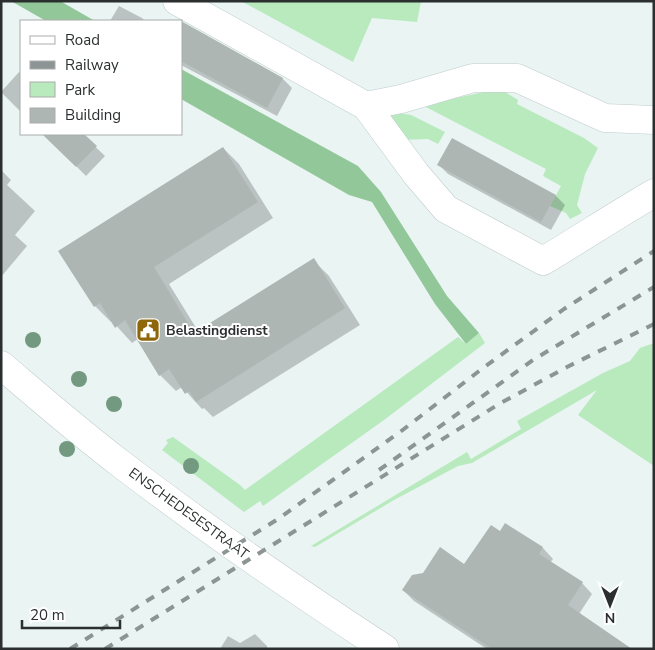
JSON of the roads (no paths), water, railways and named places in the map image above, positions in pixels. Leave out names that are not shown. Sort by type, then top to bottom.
[{"type":"main road","points":[[176,1],[366,106],[416,174],[446,210],[543,261],[587,235],[618,213],[654,193]]},
{"type":"main road","points":[[366,106],[401,99],[473,78],[516,78],[605,118],[654,120]]},
{"type":"main road","name":"ENSCHEDESESTRAAT","points":[[1,365],[128,469],[281,580],[386,649]]},
{"type":"railway","points":[[70,649],[278,519],[400,432],[564,309],[654,251]]},
{"type":"railway","points":[[379,470],[533,360],[654,287]]},
{"type":"railway","points":[[105,649],[499,404],[567,367],[654,324]]},
{"type":"place","name":"Belastingdienst","points":[[148,330]]}]
